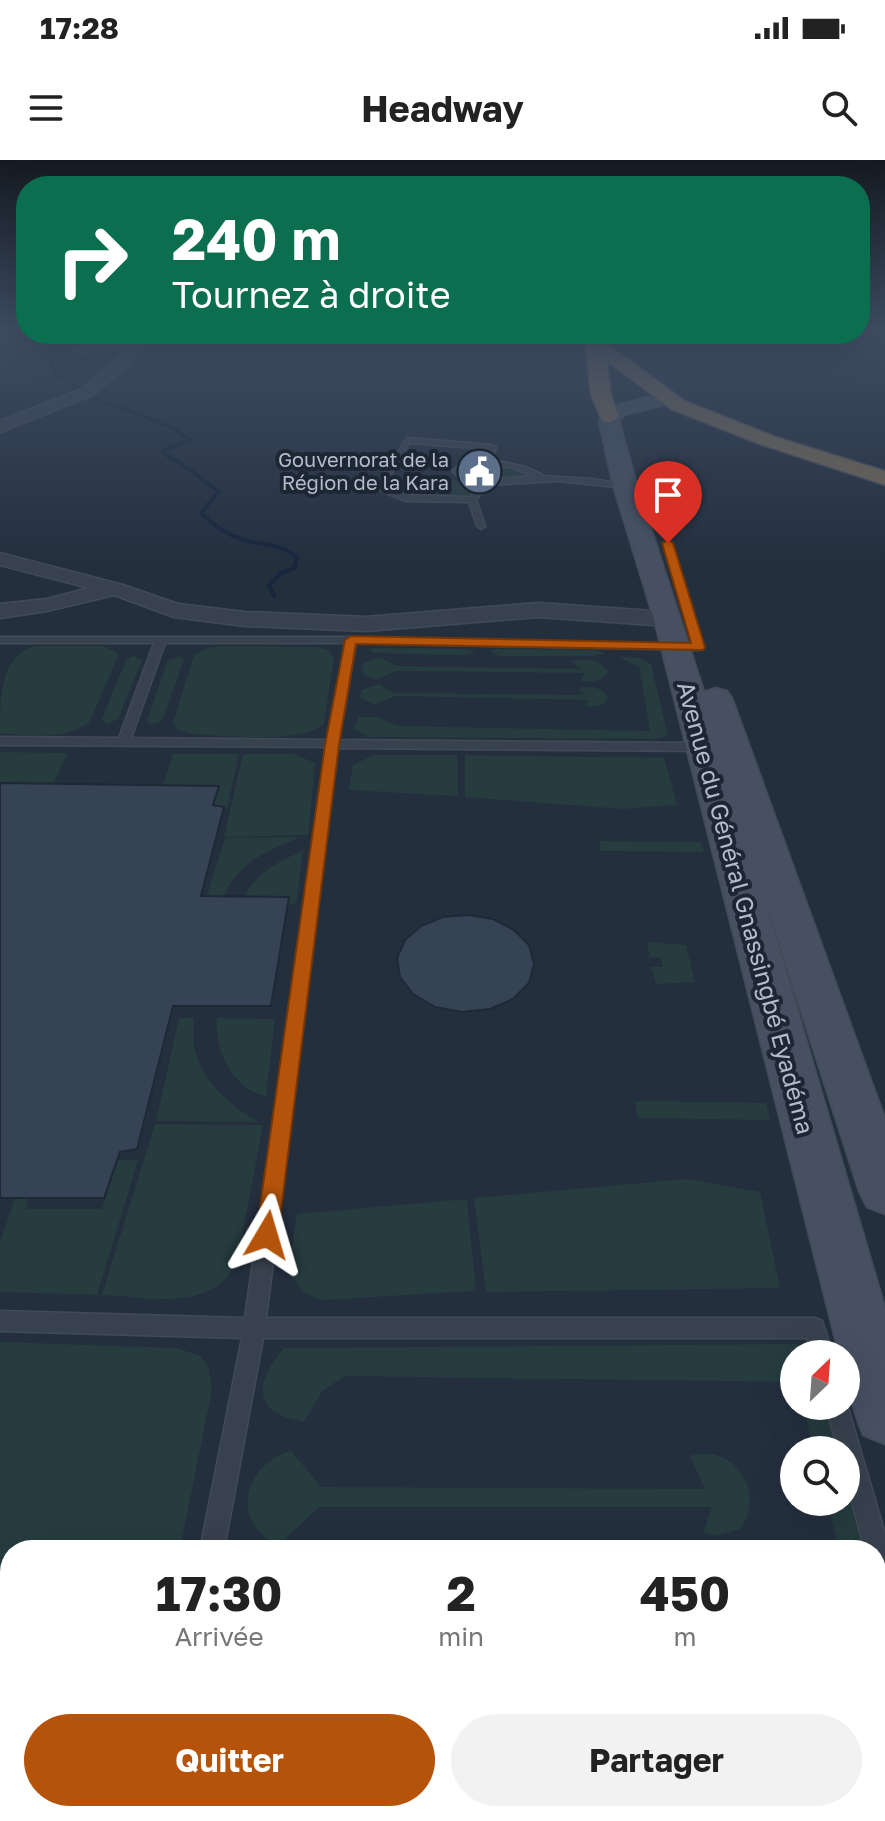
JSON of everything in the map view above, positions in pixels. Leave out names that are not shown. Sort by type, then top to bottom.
[{"type":"highway","points":[[605,407],[609,417]]},
{"type":"highway","points":[[686,407],[769,441],[885,478]]},
{"type":"main road","points":[[609,417],[629,407]]},
{"type":"main road","name":"Avenue du Général Gnassingbé Eyadéma","points":[[633,483],[626,422],[633,414],[656,407]]},
{"type":"main road","name":"Avenue du Général Gnassingbé Eyadéma","points":[[609,417],[717,748],[884,1187]]},
{"type":"main road","name":"Avenue du Général Gnassingbé Eyadéma","points":[[717,748],[843,1334],[885,1413]]},
{"type":"street","points":[[15,407],[34,413]]},
{"type":"street","points":[[0,427],[51,407]]},
{"type":"street","points":[[0,559],[116,589],[174,610],[245,619],[366,624],[538,610],[680,637]]},
{"type":"street","points":[[0,611],[47,605],[116,589]]},
{"type":"lane","points":[[472,500],[406,498],[384,489],[384,480],[407,440],[492,447],[488,463]]},
{"type":"lane","points":[[536,476],[488,463],[463,466],[456,471],[469,479],[485,482],[536,476],[633,483]]},
{"type":"lane","points":[[472,500],[485,482]]},
{"type":"lane","points":[[472,500],[481,526]]},
{"type":"lane","points":[[0,656],[4,640],[680,637]]},
{"type":"lane","points":[[123,744],[161,640]]},
{"type":"lane","points":[[214,1540],[254,1328],[332,745],[351,640]]},
{"type":"lane","points":[[0,741],[717,748]]},
{"type":"lane","points":[[0,1321],[254,1328],[843,1334]]},
{"type":"lane","points":[[841,1420],[875,1540]]},
{"type":"green space","points":[[478,465],[515,468],[528,475],[494,481],[459,471]]},
{"type":"green space","points":[[450,480],[474,485],[467,496],[458,498],[411,497],[422,493],[421,490]]},
{"type":"green space","points":[[36,646],[103,646],[119,654],[90,721],[81,728],[47,735],[0,734],[4,680],[15,658]]},
{"type":"green space","points":[[316,647],[328,650],[334,658],[324,723],[314,730],[281,736],[241,737],[191,734],[178,730],[173,723],[194,655],[207,648]]},
{"type":"green space","points":[[368,649],[475,651],[468,655],[375,653]]},
{"type":"green space","points":[[594,650],[605,653],[593,656],[499,656],[490,651]]},
{"type":"green space","points":[[133,656],[142,660],[118,719],[107,724],[102,719],[126,660]]},
{"type":"green space","points":[[181,656],[184,660],[162,721],[150,724],[147,720],[168,660]]},
{"type":"green space","points":[[379,657],[397,666],[582,669],[570,661],[586,659],[601,664],[608,672],[600,680],[589,681],[581,681],[585,673],[396,671],[376,680],[364,675],[362,664]]},
{"type":"green space","points":[[619,657],[639,658],[651,664],[668,736],[653,739],[368,737],[354,729],[358,717],[378,717],[396,726],[650,731],[639,667]]},
{"type":"green space","points":[[379,684],[394,693],[587,695],[578,689],[591,687],[603,691],[608,698],[601,705],[585,706],[589,700],[395,696],[374,705],[360,697],[362,690]]},
{"type":"green space","points":[[0,752],[68,753],[53,783],[0,782]]},
{"type":"green space","points":[[173,754],[239,754],[227,809],[213,805],[218,785],[163,785]]},
{"type":"green space","points":[[243,754],[294,754],[315,763],[308,835],[224,837]]},
{"type":"green space","points":[[374,755],[457,755],[458,796],[349,790],[353,765]]},
{"type":"green space","points":[[465,755],[664,758],[677,805],[622,809],[465,797]]},
{"type":"green space","points":[[300,837],[243,868],[227,888],[222,901],[212,902],[213,896],[207,895],[225,838]]},
{"type":"green space","points":[[599,841],[701,842],[704,852],[601,851]]},
{"type":"green space","points":[[303,851],[296,904],[243,902],[259,877],[276,864]]},
{"type":"green space","points":[[647,942],[686,945],[695,982],[656,984],[651,967],[663,967],[661,958],[650,957]]},
{"type":"green space","points":[[179,1018],[194,1018],[196,1052],[209,1080],[231,1103],[258,1122],[156,1121]]},
{"type":"green space","points":[[217,1018],[275,1019],[266,1096],[244,1086],[228,1066],[218,1042]]},
{"type":"green space","points":[[635,1101],[766,1103],[770,1120],[638,1118]]},
{"type":"green space","points":[[155,1124],[263,1125],[238,1258],[228,1276],[215,1288],[198,1295],[161,1299],[102,1295]]},
{"type":"green space","points":[[118,1160],[138,1160],[97,1295],[0,1292],[0,1242],[15,1199],[28,1199],[26,1209],[102,1209]]},
{"type":"green space","points":[[687,1179],[760,1192],[780,1288],[486,1292],[474,1198]]},
{"type":"green space","points":[[467,1199],[476,1291],[320,1300],[303,1292],[288,1272],[297,1214]]},
{"type":"green space","points":[[0,1342],[177,1348],[200,1356],[208,1365],[212,1390],[182,1540],[0,1540]]},
{"type":"green space","points":[[780,1344],[780,1382],[345,1376],[322,1391],[304,1422],[276,1413],[263,1396],[265,1379],[284,1348]]},
{"type":"green space","points":[[806,1420],[834,1420],[838,1436],[810,1436]]},
{"type":"green space","points":[[291,1451],[321,1487],[705,1489],[690,1456],[706,1454],[720,1456],[732,1463],[748,1486],[750,1500],[740,1529],[716,1536],[703,1533],[712,1507],[319,1507],[284,1540],[271,1540],[253,1523],[248,1509],[248,1495],[262,1468]]},
{"type":"green space","points":[[860,1515],[867,1540],[836,1540],[830,1516]]},
{"type":"building","points":[[0,783],[219,786],[213,805],[224,807],[201,896],[289,897],[271,1006],[173,1006],[137,1149],[120,1152],[104,1198],[0,1198]]},
{"type":"building","points":[[468,915],[493,919],[514,930],[529,945],[534,964],[529,983],[513,999],[490,1009],[462,1012],[435,1007],[413,994],[400,977],[397,958],[405,940],[421,926],[443,917]]},
{"type":"waterway","points":[[117,407],[169,426],[191,440],[169,448]]},
{"type":"waterway","points":[[175,446],[163,451],[165,455],[219,491],[201,513],[232,535],[278,547],[297,558],[295,568],[281,573],[269,585],[274,596]]},
{"type":"place","name":"Gouvernorat de la Région de la Kara","points":[[480,472]]},
{"type":"route","points":[[267,1235],[332,745],[351,640],[699,647],[668,543]]}]
